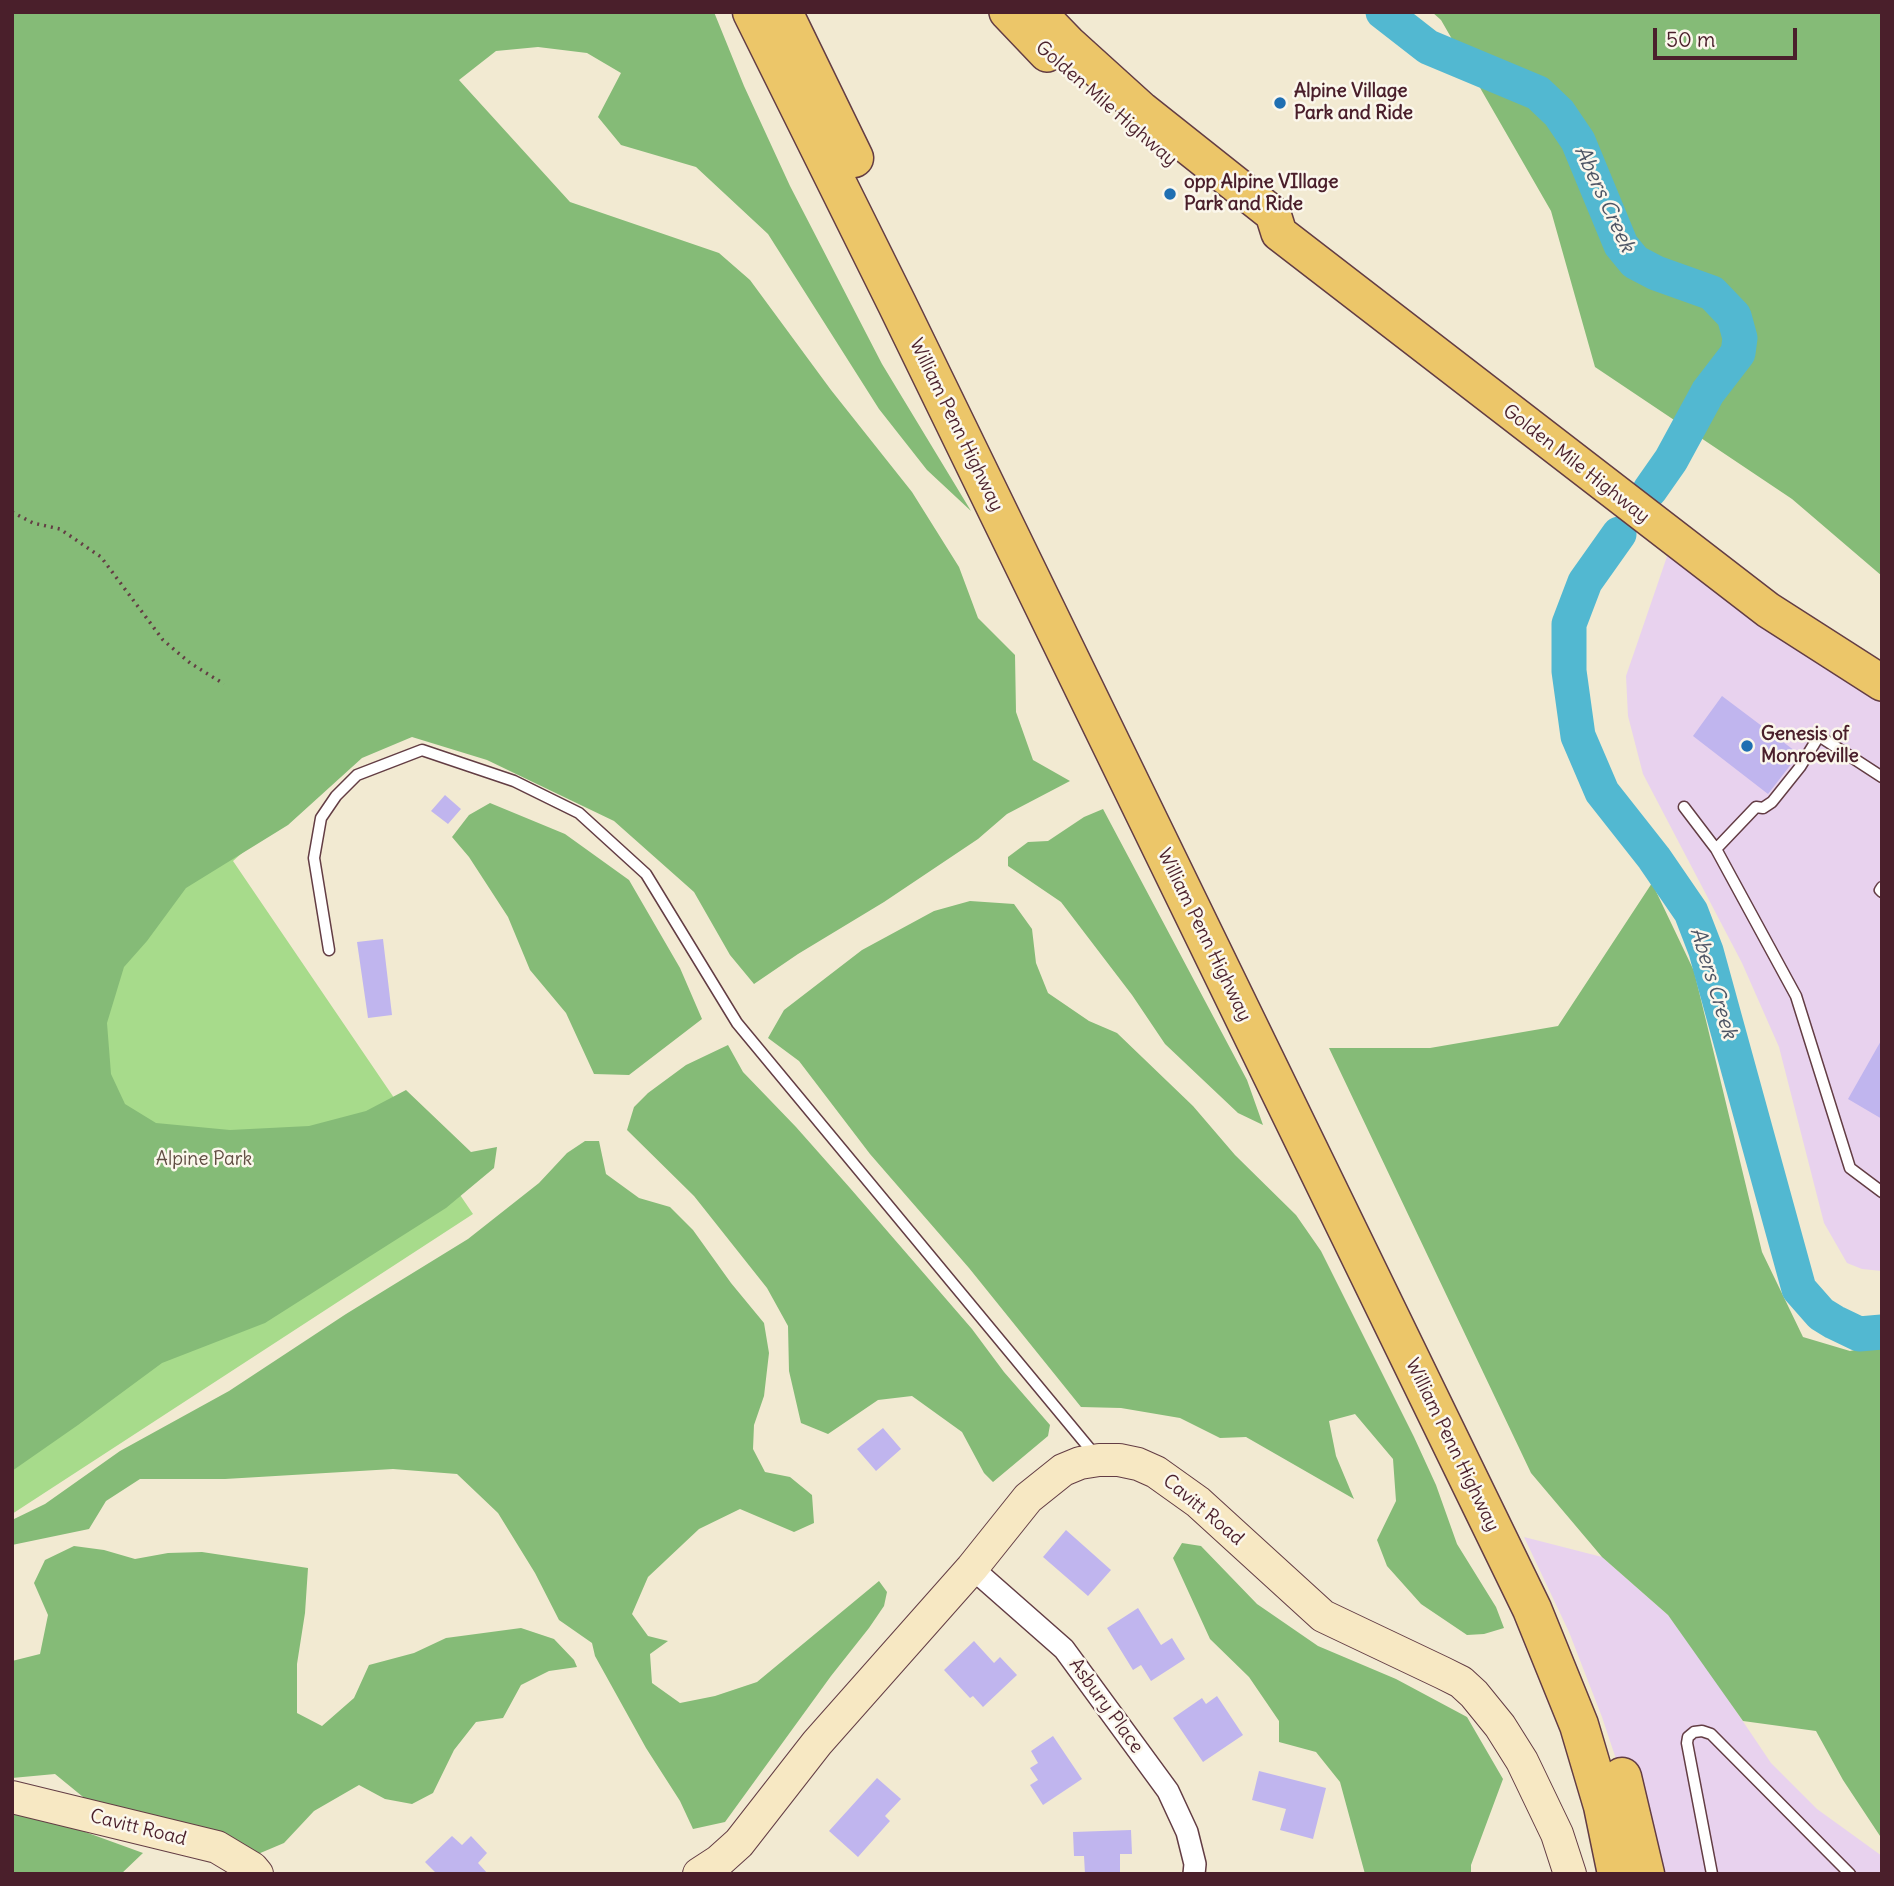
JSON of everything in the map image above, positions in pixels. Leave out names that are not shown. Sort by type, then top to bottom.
[{"type":"highway","name":"William Penn Highway","points":[[752,12],[897,304],[1532,1609],[1579,1725],[1603,1806],[1617,1874]]},
{"type":"highway","name":"William Penn Highway","points":[[783,12],[1554,1599],[1586,1674],[1613,1749],[1646,1874]]},
{"type":"main road","name":"Golden Mile Highway","points":[[1007,12],[1052,60],[1128,127],[1262,234],[1279,233]]},
{"type":"main road","name":"Golden Mile Highway","points":[[1038,12],[1142,110],[1273,214],[1279,233],[1768,610],[1882,684]]},
{"type":"street","name":"Cavitt Road","points":[[699,1874],[719,1861],[738,1843],[817,1742],[972,1568],[1028,1497],[1047,1480],[1080,1463],[1119,1460],[1156,1472],[1198,1502],[1323,1616],[1461,1682],[1493,1717],[1522,1761],[1557,1834],[1570,1874]]},
{"type":"street","name":"Asbury Place","points":[[972,1568],[1064,1649],[1168,1791],[1187,1832],[1195,1864],[1194,1874]]},
{"type":"street","name":"Cavitt Road","points":[[12,1797],[217,1847],[252,1868],[257,1874]]},
{"type":"lane","points":[[1716,849],[1756,807],[1763,808],[1772,802],[1800,767],[1819,736],[1882,777]]},
{"type":"lane","points":[[329,950],[314,858],[321,818],[336,796],[357,775],[422,750],[514,781],[579,813],[646,874],[737,1023],[1099,1460]]},
{"type":"lane","points":[[1684,807],[1716,849],[1796,996],[1850,1168],[1882,1192]]},
{"type":"lane","points":[[1712,1874],[1686,1743],[1694,1732],[1702,1731],[1711,1734],[1850,1874]]},
{"type":"path","points":[[12,512],[33,523],[60,529],[101,557],[163,640],[190,663],[224,684]]},
{"type":"shaded area","points":[[1673,539],[1882,683],[1882,1271],[1862,1269],[1847,1263],[1824,1223],[1779,1047],[1742,963],[1643,774],[1628,716],[1626,676]]},
{"type":"shaded area","points":[[1524,1537],[1602,1557],[1668,1615],[1771,1763],[1817,1809],[1882,1856],[1882,1874],[1645,1874],[1616,1759],[1602,1717],[1569,1632]]},
{"type":"green space","points":[[12,12],[714,12],[744,86],[790,186],[882,364],[971,511],[927,470],[879,409],[768,234],[696,167],[621,145],[598,117],[621,73],[587,53],[538,47],[496,51],[459,80],[570,202],[719,253],[750,280],[831,390],[912,492],[959,567],[978,618],[1015,655],[1016,712],[1033,760],[1070,781],[1007,814],[978,839],[754,984],[730,955],[694,892],[614,821],[487,760],[412,737],[362,758],[288,825],[186,888],[124,967],[107,1023],[111,1074],[125,1104],[156,1123],[230,1130],[309,1126],[366,1111],[406,1090],[471,1152],[497,1147],[494,1168],[446,1208],[265,1323],[162,1363],[12,1471]]},
{"type":"green space","points":[[1432,12],[1882,12],[1882,576],[1792,499],[1595,367],[1551,211],[1441,20]]},
{"type":"green space","name":"Alpine Park","points":[[12,301],[442,675],[233,861],[473,1214],[12,1514]]},
{"type":"green space","points":[[490,803],[565,834],[629,880],[680,968],[702,1019],[629,1075],[594,1074],[566,1013],[530,970],[508,917],[469,857],[452,837],[469,815]]},
{"type":"green space","points":[[1103,809],[1247,1080],[1263,1125],[1238,1113],[1165,1044],[1132,995],[1061,902],[1008,866],[1008,857],[1028,842],[1048,841],[1084,817]]},
{"type":"green space","points":[[1652,883],[1694,971],[1762,1252],[1803,1337],[1850,1351],[1882,1344],[1882,1839],[1843,1780],[1816,1731],[1743,1721],[1668,1615],[1602,1557],[1531,1473],[1329,1048],[1430,1048],[1558,1026]]},
{"type":"green space","points":[[970,901],[1014,904],[1032,929],[1036,963],[1048,993],[1089,1021],[1117,1033],[1193,1106],[1235,1155],[1296,1215],[1321,1251],[1414,1437],[1436,1485],[1457,1544],[1496,1607],[1504,1628],[1484,1634],[1467,1635],[1421,1604],[1387,1566],[1377,1540],[1396,1501],[1393,1459],[1355,1414],[1329,1421],[1336,1456],[1354,1499],[1246,1437],[1220,1438],[1180,1418],[1121,1408],[1081,1407],[969,1268],[870,1154],[799,1061],[768,1038],[784,1010],[862,950],[934,911]]},
{"type":"green space","points":[[728,1045],[743,1072],[850,1188],[972,1329],[1004,1372],[1050,1425],[1048,1436],[993,1482],[984,1473],[962,1432],[912,1396],[878,1400],[828,1434],[801,1423],[789,1371],[788,1326],[767,1288],[694,1196],[627,1130],[634,1107],[648,1093],[686,1065]]},
{"type":"green space","points":[[585,1141],[599,1141],[606,1174],[639,1198],[670,1207],[693,1230],[764,1323],[769,1353],[764,1396],[754,1425],[753,1449],[765,1472],[790,1477],[812,1495],[814,1523],[794,1532],[740,1509],[699,1529],[648,1577],[632,1614],[648,1636],[668,1641],[650,1654],[652,1683],[680,1703],[715,1696],[757,1682],[879,1581],[887,1592],[884,1606],[869,1628],[725,1822],[693,1829],[680,1801],[646,1748],[595,1656],[592,1643],[559,1620],[535,1573],[498,1513],[457,1474],[393,1469],[225,1479],[140,1479],[106,1501],[89,1529],[12,1545],[12,1520],[45,1504],[120,1451],[229,1391],[346,1314],[468,1239],[539,1183],[567,1153]]},
{"type":"green space","points":[[1182,1543],[1201,1546],[1257,1604],[1318,1646],[1396,1679],[1467,1717],[1503,1779],[1471,1865],[1471,1874],[1365,1874],[1340,1782],[1316,1752],[1279,1742],[1279,1721],[1249,1677],[1210,1639],[1173,1558]]},
{"type":"green space","points":[[74,1546],[104,1550],[135,1559],[168,1553],[202,1552],[308,1568],[305,1613],[297,1664],[297,1713],[322,1726],[354,1698],[369,1665],[414,1653],[446,1638],[521,1628],[554,1639],[574,1660],[577,1667],[549,1671],[521,1685],[503,1718],[476,1722],[454,1750],[433,1793],[412,1804],[385,1799],[359,1785],[314,1811],[284,1843],[258,1854],[88,1801],[55,1774],[12,1778],[12,1661],[40,1654],[48,1615],[34,1583],[45,1560]]},
{"type":"green space","points":[[12,1814],[55,1821],[143,1853],[121,1874],[12,1874]]},
{"type":"building","name":"Genesis of Monroeville","points":[[1722,696],[1799,754],[1768,794],[1693,736]]},
{"type":"building","points":[[445,795],[461,809],[448,824],[431,811]]},
{"type":"building","points":[[383,939],[392,1015],[368,1018],[357,942]]},
{"type":"building","points":[[1882,1039],[1882,1119],[1848,1099]]},
{"type":"building","points":[[883,1428],[901,1449],[876,1471],[857,1449]]},
{"type":"building","points":[[1066,1530],[1111,1570],[1088,1596],[1043,1557]]},
{"type":"building","points":[[1138,1608],[1161,1645],[1172,1638],[1185,1659],[1151,1681],[1141,1665],[1133,1670],[1107,1628]]},
{"type":"building","points":[[974,1641],[994,1663],[1000,1657],[1017,1675],[983,1707],[973,1696],[970,1698],[944,1670]]},
{"type":"building","points":[[1217,1696],[1243,1735],[1203,1762],[1173,1718],[1202,1698],[1206,1704]]},
{"type":"building","points":[[1053,1736],[1082,1779],[1043,1805],[1030,1785],[1038,1780],[1030,1768],[1038,1763],[1031,1751]]},
{"type":"building","points":[[1259,1771],[1326,1788],[1313,1839],[1280,1830],[1286,1809],[1252,1800]]},
{"type":"building","points":[[877,1778],[901,1799],[885,1816],[890,1821],[858,1857],[829,1831]]},
{"type":"building","points":[[1131,1830],[1132,1854],[1120,1854],[1120,1874],[1085,1874],[1084,1856],[1074,1856],[1073,1832]]},
{"type":"building","points":[[452,1836],[462,1845],[471,1836],[487,1853],[478,1863],[488,1874],[437,1874],[425,1862]]},
{"type":"waterway","name":"Abers Creek","points":[[1383,12],[1428,47],[1538,93],[1559,113],[1578,141],[1621,245],[1635,262],[1656,273],[1712,293],[1734,316],[1740,338],[1738,353],[1708,392],[1671,460],[1650,490]]},
{"type":"waterway","name":"Abers Creek","points":[[1619,534],[1585,582],[1569,624],[1569,671],[1578,736],[1602,792],[1654,858],[1691,912],[1706,951],[1799,1289],[1821,1314],[1834,1322],[1859,1334],[1882,1332]]},
{"type":"place","name":"Alpine Village Park and Ride","points":[[1280,103]]},
{"type":"place","name":"opp Alpine VIllage Park and Ride","points":[[1170,194]]},
{"type":"place","name":"Genesis of Monroeville","points":[[1747,746]]}]
